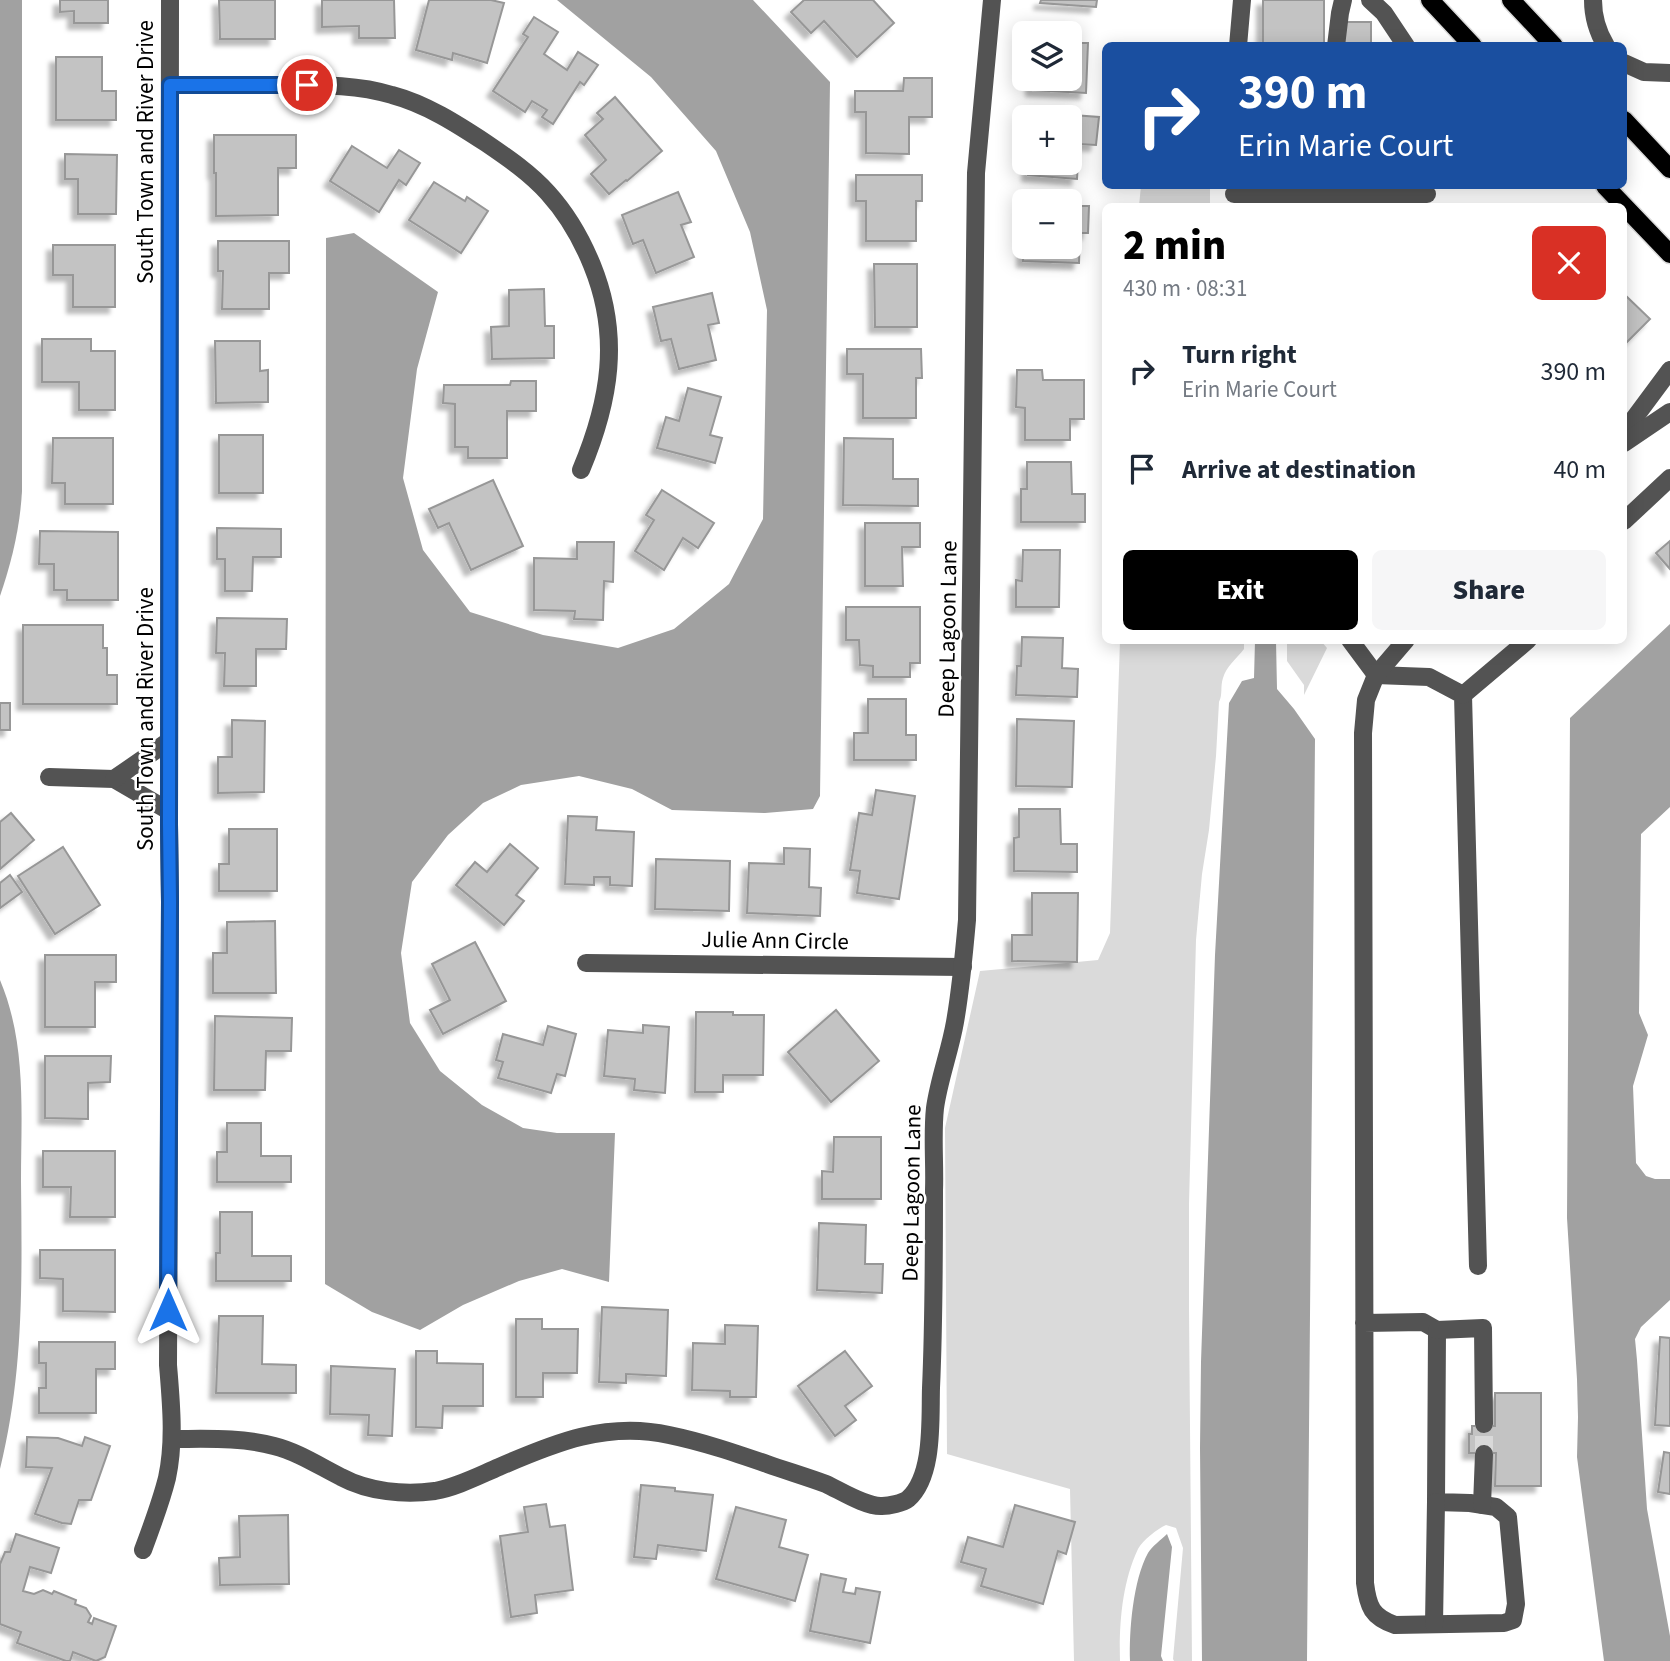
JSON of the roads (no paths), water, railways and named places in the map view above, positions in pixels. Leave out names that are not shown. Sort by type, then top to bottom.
[{"type":"main road","points":[[1430,0],[1468,42]]},
{"type":"main road","points":[[1511,0],[1550,42]]},
{"type":"main road","points":[[1627,123],[1670,169]]},
{"type":"main road","points":[[1608,189],[1621,203]]},
{"type":"main road","points":[[1627,209],[1670,254]]},
{"type":"street","name":"South Town and River Drive","points":[[170,0],[168,1365],[172,1439]]},
{"type":"street","name":"Deep Lagoon Lane","points":[[172,1439],[254,1441],[277,1446],[345,1479],[369,1488],[394,1492],[438,1490],[590,1434],[619,1430],[668,1434],[725,1450],[827,1485],[855,1499],[880,1507],[906,1501],[921,1482],[930,1431],[933,1131],[955,1022],[967,920],[976,173],[992,0]]},
{"type":"street","points":[[1238,42],[1242,0]]},
{"type":"street","points":[[1336,42],[1343,0]]},
{"type":"street","points":[[1370,0],[1384,13],[1403,42]]},
{"type":"street","points":[[1593,0],[1593,15],[1604,42]]},
{"type":"street","points":[[1627,64],[1644,72],[1670,73]]},
{"type":"street","points":[[170,85],[335,85],[392,95],[419,104],[448,119],[530,175],[547,191],[574,227],[596,275],[608,325],[608,376],[599,422],[581,470]]},
{"type":"street","points":[[1234,195],[1427,195]]},
{"type":"street","points":[[1627,428],[1670,369]]},
{"type":"street","points":[[1627,441],[1670,412]]},
{"type":"street","points":[[1627,518],[1670,478]]},
{"type":"street","points":[[1353,644],[1376,675]]},
{"type":"street","points":[[1403,644],[1376,675],[1366,701],[1363,733],[1365,1583],[1367,1599],[1374,1613],[1395,1625],[1504,1623],[1514,1620],[1516,1604],[1508,1517],[1496,1507],[1436,1502]]},
{"type":"street","points":[[1463,695],[1523,644]]},
{"type":"street","points":[[1376,675],[1429,677],[1463,695]]},
{"type":"street","points":[[1463,695],[1478,1266]]},
{"type":"street","points":[[114,779],[169,741]]},
{"type":"street","points":[[49,777],[114,779],[169,811]]},
{"type":"street","name":"Julie Ann Circle","points":[[586,963],[962,967]]},
{"type":"street","points":[[1364,1323],[1423,1322],[1437,1330],[1483,1328],[1484,1424]]},
{"type":"street","points":[[1434,1624],[1437,1330]]},
{"type":"street","points":[[143,1550],[167,1476],[172,1439]]},
{"type":"street","points":[[1482,1505],[1484,1454]]},
{"type":"tunnel","points":[[1484,1424],[1484,1454]]}]
